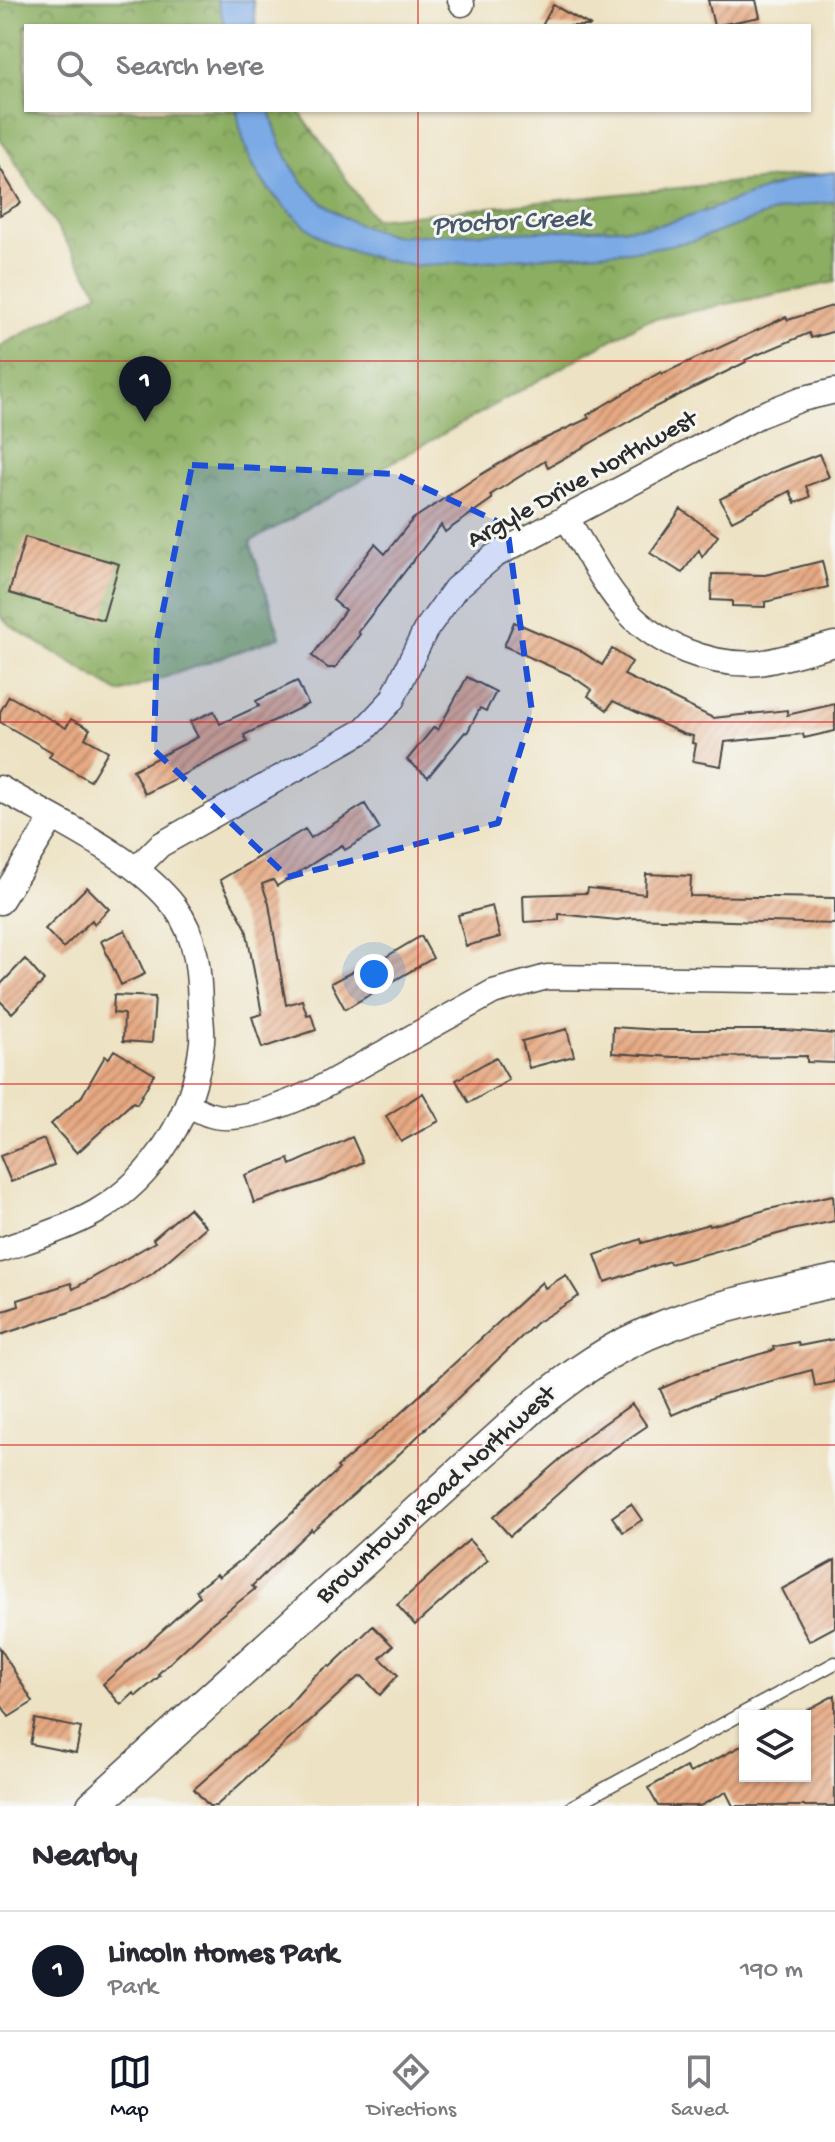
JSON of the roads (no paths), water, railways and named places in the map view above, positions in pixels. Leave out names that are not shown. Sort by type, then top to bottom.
[{"type":"street","name":"Argyle Drive Northwest","points":[[137,868],[160,845],[363,731],[392,700],[425,631],[455,589],[494,556],[758,416],[801,399],[835,391]]},
{"type":"street","points":[[566,517],[627,612],[657,637],[697,656],[725,662],[758,663],[835,644]]},
{"type":"street","points":[[0,788],[137,868],[175,908],[189,934],[198,963],[202,1042],[188,1104],[173,1135],[124,1192],[96,1212],[62,1228],[0,1250]]},
{"type":"street","points":[[0,902],[52,819]]},
{"type":"street","points":[[188,1104],[211,1115],[229,1118],[284,1105],[315,1091],[493,992],[547,977],[835,981]]},
{"type":"street","name":"Browntown Road Northwest","points":[[93,1806],[534,1406],[578,1372],[670,1323],[718,1307],[835,1281]]},
{"type":"lane","points":[[573,1806],[835,1663]]},
{"type":"water","points":[[217,0],[253,0],[256,24],[224,24]]},
{"type":"water","points":[[237,112],[271,112],[287,157],[313,194],[350,220],[397,236],[648,227],[672,222],[787,182],[835,172],[835,201],[782,209],[693,241],[641,250],[415,266],[372,257],[322,239],[265,185],[250,158]]},
{"type":"place","name":"Lincoln Homes Park","points":[[145,422]]},
{"type":"water label","name":"Proctor Creek","points":[[511,223]]}]
